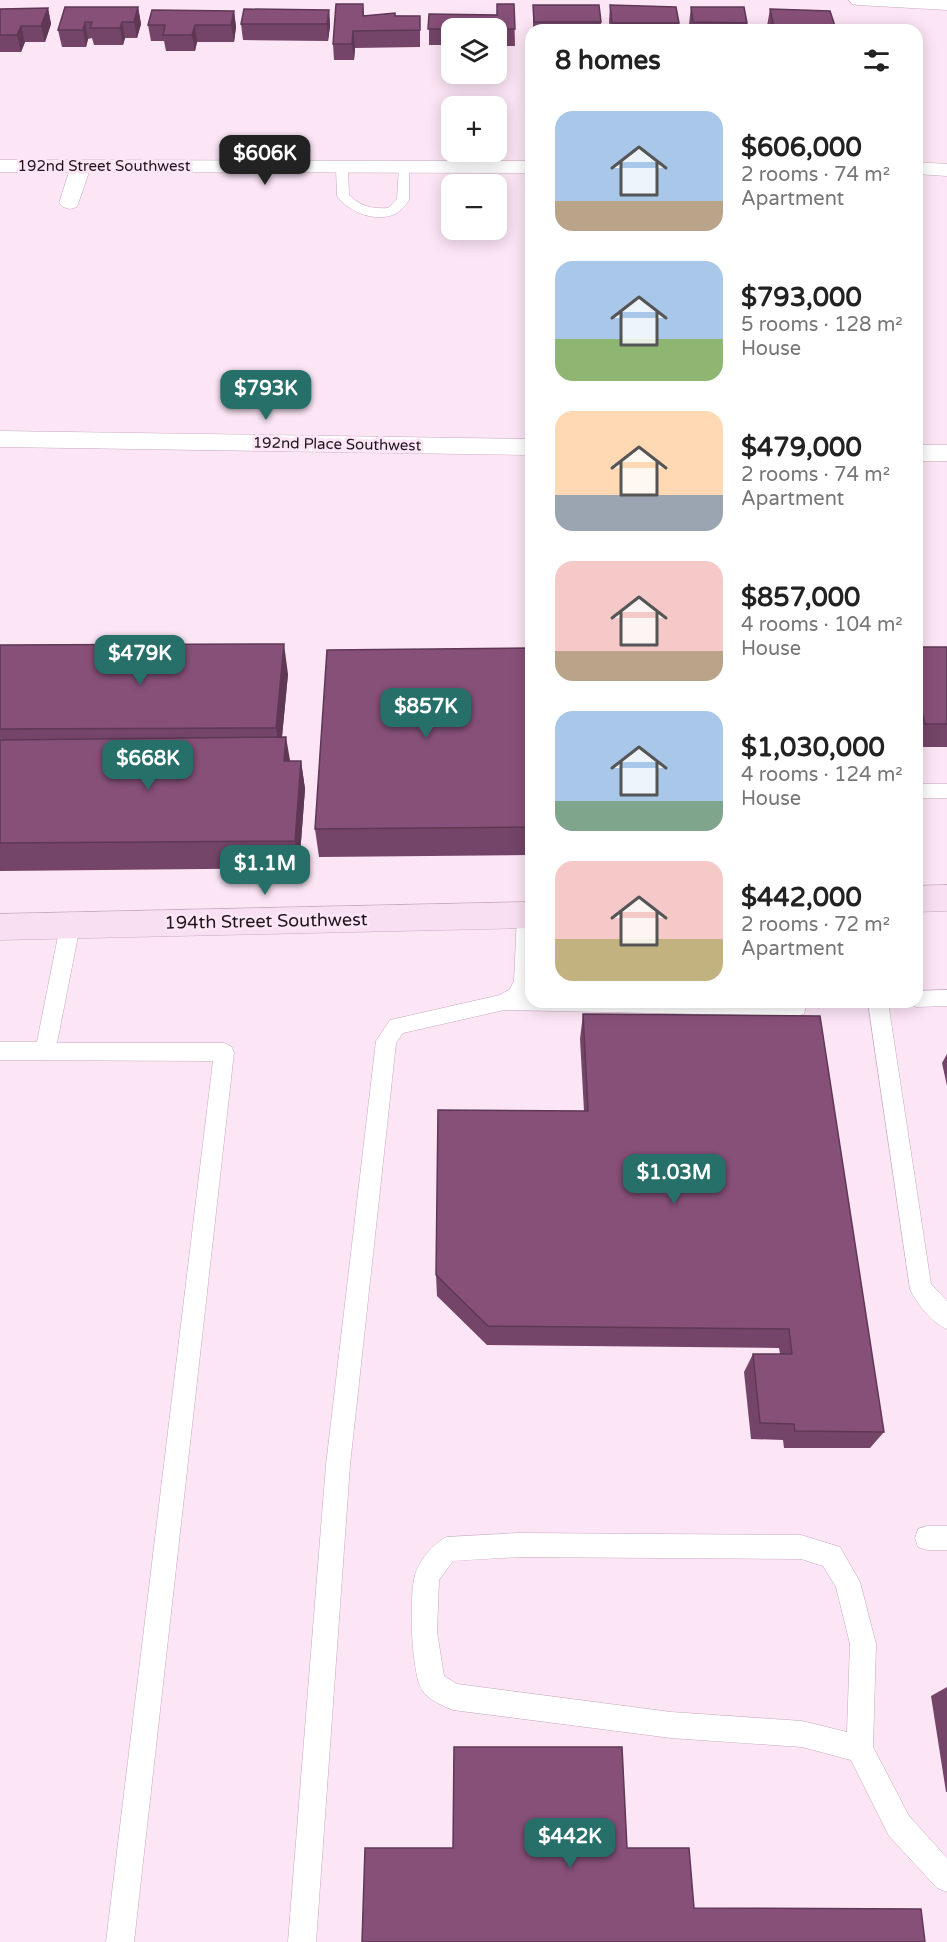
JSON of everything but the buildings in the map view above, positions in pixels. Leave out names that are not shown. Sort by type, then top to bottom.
[{"type":"street","points":[[858,0],[947,5]]},
{"type":"street","name":"192nd Street Southwest","points":[[0,166],[525,167]]},
{"type":"street","points":[[70,202],[81,166]]},
{"type":"street","points":[[923,168],[947,170]]},
{"type":"street","name":"192nd Place Southwest","points":[[0,439],[525,447]]},
{"type":"street","points":[[923,453],[947,453]]},
{"type":"street","points":[[923,899],[947,898]]},
{"type":"street","name":"194th Street Southwest","points":[[0,927],[525,915]]},
{"type":"lane","points":[[342,166],[343,196],[353,206],[366,213],[392,211],[403,200],[405,166]]},
{"type":"lane","points":[[923,791],[947,791]]},
{"type":"lane","points":[[45,1051],[70,926]]},
{"type":"lane","points":[[504,1002],[517,995],[524,982],[525,965]]},
{"type":"lane","points":[[923,999],[947,998]]},
{"type":"lane","points":[[302,1942],[338,1465],[386,1041],[397,1026],[504,1002],[525,1002]]},
{"type":"lane","points":[[879,1008],[921,1289],[947,1318]]},
{"type":"lane","points":[[0,1051],[224,1052],[120,1942]]},
{"type":"lane","points":[[860,1749],[802,1734],[671,1725],[453,1697],[432,1683],[424,1632],[428,1576],[447,1549],[519,1545],[801,1547],[831,1556],[847,1582],[863,1644],[860,1749],[898,1826],[947,1878]]}]
